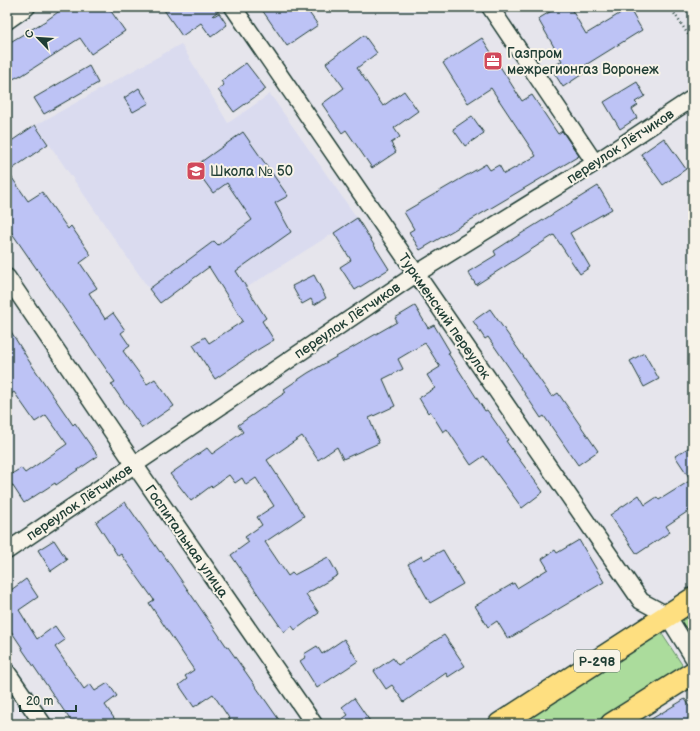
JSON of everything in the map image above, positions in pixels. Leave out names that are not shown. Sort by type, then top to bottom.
[{"type":"highway","name":"Р-298","points":[[500,724],[693,599]]},
{"type":"highway","points":[[612,724],[693,673]]},
{"type":"street","points":[[7,20],[27,7]]},
{"type":"street","name":"Туркменский переулок","points":[[233,7],[641,601],[667,615]]},
{"type":"street","points":[[490,7],[595,163]]},
{"type":"street","name":"переулок Лётчиков","points":[[7,551],[416,274],[595,163],[693,98]]},
{"type":"street","name":"Госпитальная улица","points":[[7,277],[314,724]]},
{"type":"street","points":[[667,615],[693,657]]},
{"type":"street","points":[[7,672],[43,724]]},
{"type":"path","points":[[670,7],[693,42]]},
{"type":"shaded area","name":"Школа № 50","points":[[181,44],[228,123],[270,94],[357,218],[246,288],[214,241],[149,289],[36,125]]},
{"type":"green space","points":[[693,609],[693,639],[679,618]]},
{"type":"green space","points":[[660,631],[683,666],[592,724],[516,724]]},
{"type":"building","points":[[65,7],[108,7],[125,31],[91,54],[80,38],[21,76],[7,82],[7,44],[47,20]]},
{"type":"building","points":[[162,7],[224,7],[213,15],[214,16],[219,13],[227,25],[211,37],[201,23],[182,36]]},
{"type":"building","points":[[260,7],[305,7],[318,25],[287,46]]},
{"type":"building","points":[[558,7],[570,7],[586,34],[629,8],[642,30],[584,66],[587,71],[563,87],[551,68],[562,61],[538,19]]},
{"type":"building","points":[[364,35],[377,53],[357,68],[383,106],[404,91],[418,111],[394,128],[400,137],[391,143],[396,152],[372,168],[346,130],[342,133],[322,104],[344,88],[326,63]]},
{"type":"building","points":[[482,38],[522,101],[532,95],[558,134],[562,131],[579,156],[420,250],[409,232],[414,229],[404,212],[486,164],[490,170],[499,165],[504,174],[536,156],[491,88],[468,103],[443,63]]},
{"type":"building","points":[[246,63],[266,89],[234,112],[218,90],[224,85],[221,81]]},
{"type":"building","points":[[89,66],[98,83],[44,114],[34,98]]},
{"type":"building","points":[[637,82],[645,96],[635,102],[638,105],[632,109],[637,118],[620,129],[604,102]]},
{"type":"building","points":[[139,88],[149,103],[133,112],[124,98]]},
{"type":"building","points":[[472,116],[484,133],[465,146],[453,129]]},
{"type":"building","points":[[35,125],[48,144],[8,172],[28,201],[42,192],[68,229],[71,226],[91,255],[80,263],[97,288],[89,293],[105,319],[113,313],[125,330],[121,333],[130,346],[123,351],[147,384],[155,379],[174,406],[142,428],[111,384],[115,382],[7,226],[7,144]]},
{"type":"building","points":[[243,132],[288,196],[275,203],[291,232],[236,271],[266,318],[262,321],[274,340],[249,355],[215,379],[193,345],[205,337],[209,343],[243,321],[209,267],[160,303],[149,289],[214,241],[218,245],[252,220],[227,183],[213,193],[194,167]]},
{"type":"building","points":[[664,138],[686,169],[663,185],[641,154]]},
{"type":"building","points":[[598,186],[612,209],[570,233],[590,267],[580,274],[554,235],[476,285],[468,272],[496,255],[494,251]]},
{"type":"building","points":[[357,218],[389,269],[355,290],[340,267],[351,260],[334,233]]},
{"type":"building","points":[[314,275],[326,298],[314,305],[311,299],[302,304],[292,286]]},
{"type":"building","points":[[415,306],[428,328],[434,325],[450,352],[448,353],[485,411],[487,410],[508,440],[506,441],[543,492],[522,508],[484,456],[471,465],[447,429],[443,432],[430,411],[428,413],[419,398],[435,388],[427,375],[440,367],[425,343],[398,359],[403,369],[383,379],[395,406],[369,418],[379,443],[343,459],[337,447],[318,460],[302,436],[267,460],[304,516],[265,542],[288,576],[292,573],[294,575],[328,557],[338,575],[306,594],[319,613],[295,630],[292,626],[284,632],[231,555],[249,542],[245,537],[262,525],[257,517],[274,506],[256,478],[246,485],[242,478],[235,483],[229,475],[191,501],[170,474],[207,448],[212,454],[243,432],[238,425],[286,392],[284,389],[308,373],[397,322],[395,318]]},
{"type":"building","points":[[490,309],[552,397],[558,393],[598,451],[578,465],[544,416],[541,418],[488,337],[485,339],[473,321]]},
{"type":"building","points":[[7,325],[29,361],[73,425],[75,423],[98,456],[56,485],[55,483],[24,503],[7,477],[21,468],[25,473],[67,444],[46,415],[35,422],[14,392],[7,397]]},
{"type":"building","points":[[644,353],[659,379],[644,387],[630,361]]},
{"type":"building","points":[[693,445],[693,508],[666,526],[670,532],[637,554],[610,515],[639,495],[645,505],[657,497],[659,500],[691,480],[675,456]]},
{"type":"building","points":[[125,502],[282,724],[233,724],[213,694],[194,707],[179,685],[187,679],[185,676],[194,670],[149,603],[154,600],[121,554],[118,556],[96,522]]},
{"type":"building","points":[[54,540],[67,560],[51,571],[38,550]]},
{"type":"building","points":[[579,540],[604,582],[508,639],[497,621],[488,627],[475,606],[514,583],[517,588],[548,569],[542,559],[555,550],[557,553]]},
{"type":"building","points":[[443,550],[463,584],[430,603],[408,564],[422,556],[424,560]]},
{"type":"building","points":[[26,579],[38,597],[19,610],[37,639],[55,626],[65,640],[55,647],[84,689],[90,684],[95,691],[108,683],[117,696],[105,705],[118,724],[73,724],[22,649],[7,625],[7,593]]},
{"type":"building","points":[[444,635],[465,666],[448,677],[446,673],[404,702],[392,685],[386,689],[374,671],[393,658],[398,665]]},
{"type":"building","points":[[344,639],[358,661],[317,688],[300,661],[306,657],[304,654],[317,646],[322,654]]},
{"type":"building","points":[[354,698],[372,724],[335,724],[348,715],[342,707]]},
{"type":"building","points":[[685,699],[693,711],[693,724],[643,724]]},
{"type":"place","name":"Газпром межрегионгаз Воронеж","points":[[493,61]]},
{"type":"place","name":"Школа № 50","points":[[196,171]]}]
